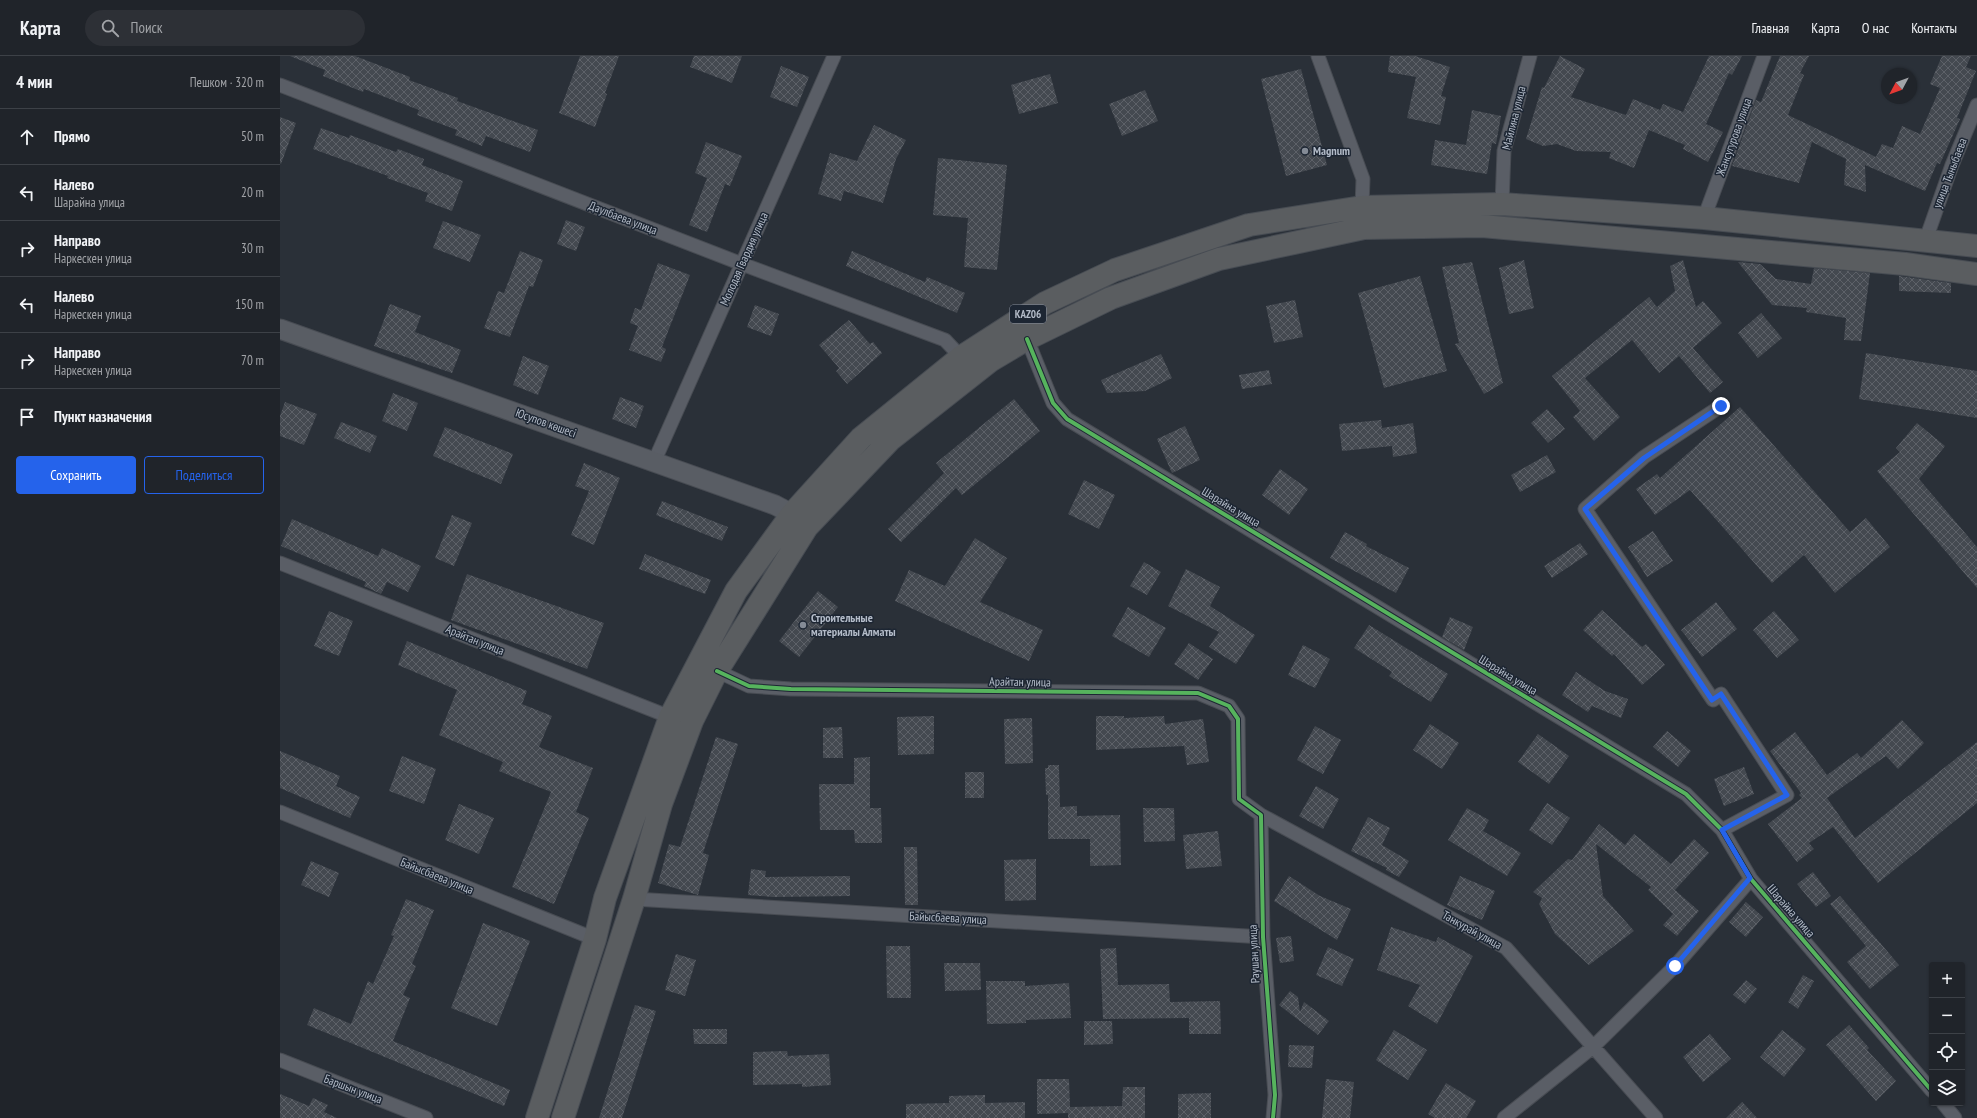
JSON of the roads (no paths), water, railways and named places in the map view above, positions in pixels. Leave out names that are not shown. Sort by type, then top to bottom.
[{"type":"highway","name":"KАZ06","points":[[563,1118],[634,899],[661,804],[692,721],[717,671],[800,521],[861,438],[961,357],[1045,303],[1115,270],[1249,225],[1362,207],[1502,204],[1704,218],[1924,242],[1977,246]]},
{"type":"highway","name":"KАZ06","points":[[537,1118],[595,940],[604,898],[670,718],[736,591],[800,521],[891,439],[990,361],[1027,339],[1110,298],[1219,259],[1364,228],[1482,226],[1898,263],[1977,274]]},
{"type":"street","name":"Молодая Гвардия улица","points":[[654,462],[834,56]]},
{"type":"street","points":[[1318,56],[1363,178],[1362,207]]},
{"type":"street","name":"Майлина улица","points":[[1502,204],[1504,151],[1530,56]]},
{"type":"street","name":"Жансугурова улица","points":[[1704,218],[1764,56]]},
{"type":"street","name":"Даулбаева улица","points":[[280,85],[742,264],[946,340],[961,357]]},
{"type":"street","name":"улица Тыныбаева","points":[[1924,242],[1952,165],[1977,105]]},
{"type":"street","name":"Юсупов көшесі","points":[[280,329],[774,505],[800,521]]},
{"type":"street","name":"Шарайна улица","points":[[1027,339],[1052,403],[1067,419],[1686,794],[1722,830],[1750,878],[1929,1087]]},
{"type":"street","points":[[1721,406],[1644,458],[1585,509],[1712,700],[1721,694],[1787,795],[1722,830]]},
{"type":"street","name":"Арайтан улица","points":[[280,563],[670,718]]},
{"type":"street","name":"Арайтан улица","points":[[717,671],[749,686],[791,689],[1198,693],[1229,706],[1238,719],[1239,799],[1261,815]]},
{"type":"street","name":"Байысбаева улица","points":[[280,812],[595,940]]},
{"type":"street","name":"Раушан улица","points":[[1261,815],[1263,937],[1276,1095],[1273,1118]]},
{"type":"street","name":"Танкурай улица","points":[[1261,815],[1506,948],[1656,1118]]},
{"type":"street","points":[[1504,1118],[1594,1048],[1675,966],[1750,878]]},
{"type":"street","name":"Байысбаева улица","points":[[634,899],[1263,937]]},
{"type":"street","name":"Баршын улица","points":[[280,1060],[426,1118]]},
{"type":"street","points":[[1946,1106],[1956,1118]]},
{"type":"place","name":"Magnum","points":[[1305,151]]},
{"type":"place","name":"Строительные материалы Алматы","points":[[803,625]]}]
